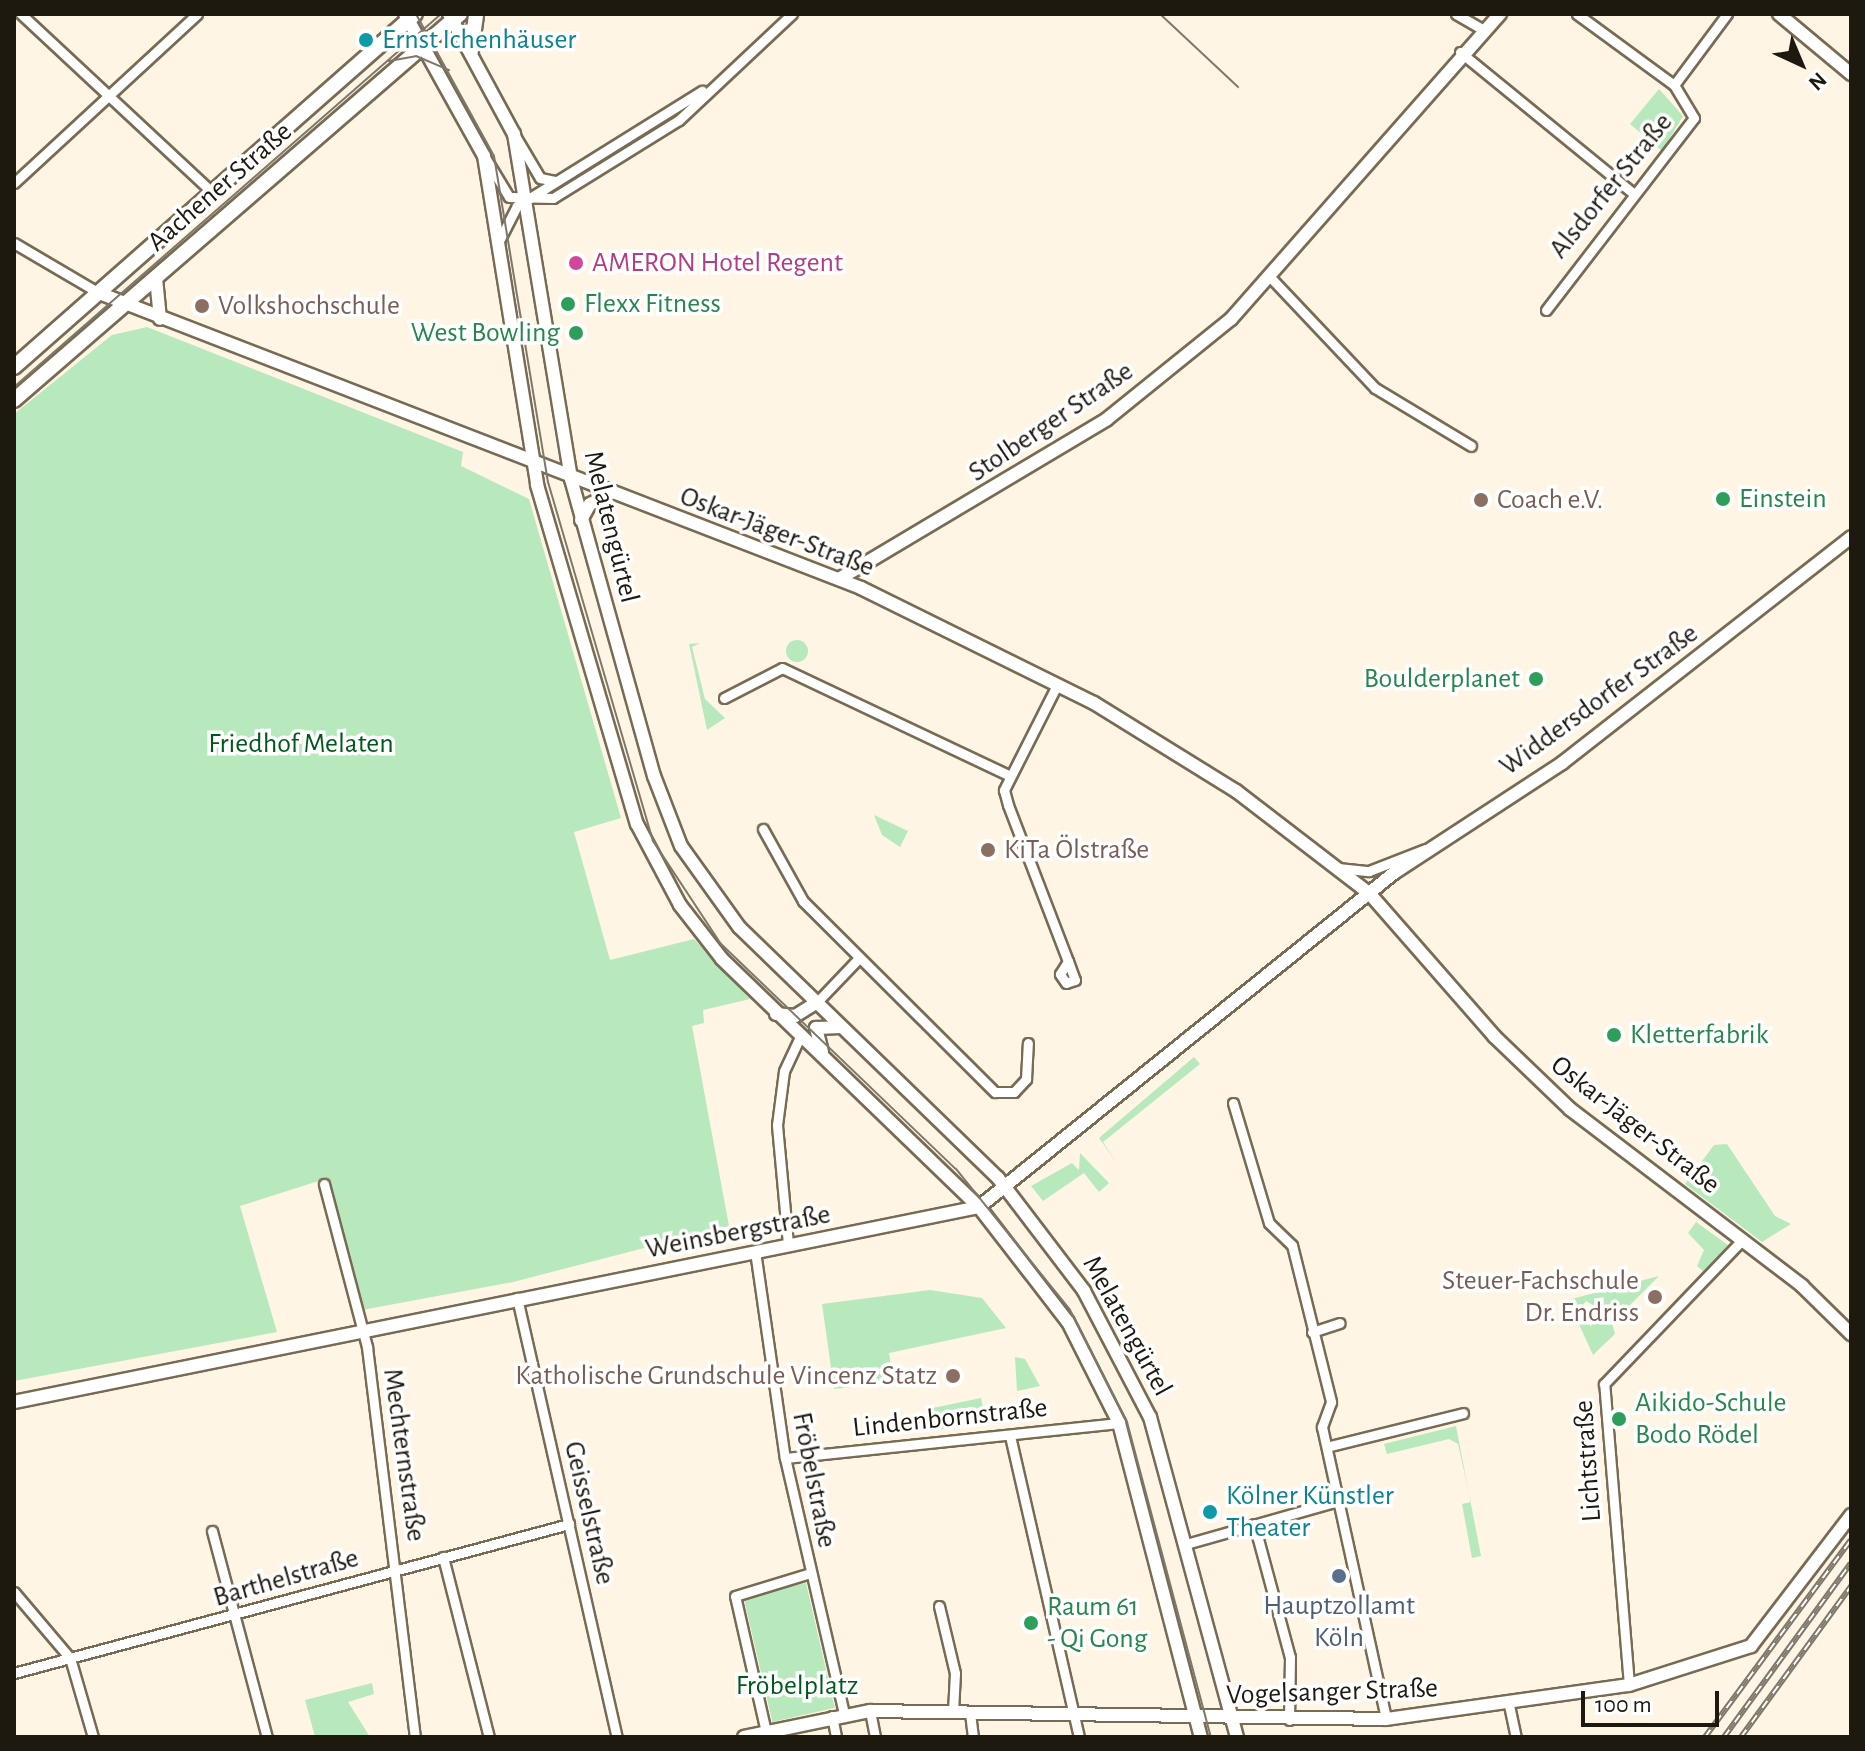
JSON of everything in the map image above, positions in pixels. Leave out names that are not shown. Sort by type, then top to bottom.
[{"type":"main road","points":[[471,51],[476,14]]},
{"type":"main road","name":"Aachener Straße","points":[[14,367],[214,194],[409,16]]},
{"type":"main road","name":"Aachener Straße","points":[[14,400],[425,45],[454,16]]},
{"type":"main road","points":[[99,293],[107,309],[103,324]]},
{"type":"street","points":[[14,183],[106,94],[197,14]]},
{"type":"street","points":[[529,218],[544,200],[647,143],[792,14]]},
{"type":"street","points":[[1456,14],[1482,29]]},
{"type":"street","name":"Stolberger Straße","points":[[839,579],[1107,419],[1271,278],[1460,52],[1500,14]]},
{"type":"street","points":[[1577,14],[1674,85]]},
{"type":"street","name":"Alsdorfer Straße","points":[[1546,310],[1694,118],[1674,85],[1727,14]]},
{"type":"street","points":[[1779,14],[1851,74]]},
{"type":"street","points":[[25,15],[214,194]]},
{"type":"street","name":"Melatengürtel","points":[[409,16],[484,156],[500,239],[533,463],[637,824],[680,905],[776,1014],[823,1054],[979,1207],[1068,1322],[1119,1423],[1201,1737]]},
{"type":"street","name":"Melatengürtel","points":[[454,16],[514,134],[571,479],[654,776],[681,846],[725,911],[1007,1189],[1068,1266],[1124,1358],[1150,1417],[1237,1737]]},
{"type":"street","points":[[1460,52],[1634,194]]},
{"type":"street","points":[[500,239],[509,213],[526,199],[711,86]]},
{"type":"street","points":[[514,134],[540,178],[559,181]]},
{"type":"street","points":[[484,156],[507,195],[544,200]]},
{"type":"street","points":[[14,243],[99,293]]},
{"type":"street","points":[[156,278],[160,319]]},
{"type":"street","points":[[1271,278],[1375,388],[1471,446]]},
{"type":"street","name":"Oskar-Jäger-Straße","points":[[99,293],[124,306],[571,479],[839,579],[1057,685],[1219,781],[1369,893],[1526,1068],[1742,1240],[1851,1334]]},
{"type":"street","points":[[581,520],[590,504],[610,494]]},
{"type":"street","name":"Widdersdorfer Straße","points":[[1369,893],[1425,849],[1562,763],[1851,537]]},
{"type":"street","points":[[724,698],[782,668],[1008,775]]},
{"type":"street","points":[[1057,685],[1008,775],[1008,805],[1068,961]]},
{"type":"street","points":[[763,829],[789,883],[858,959],[995,1092],[1023,1084],[1031,1065],[1028,1043]]},
{"type":"street","points":[[1338,868],[1369,871],[1425,849]]},
{"type":"street","name":"Weinsbergstraße","points":[[14,1402],[788,1244],[916,1225],[979,1207],[1007,1189],[1369,893]]},
{"type":"street","points":[[776,1014],[795,1016],[817,1002],[858,959]]},
{"type":"street","points":[[823,1054],[815,1039],[819,1025],[848,1030]]},
{"type":"street","points":[[788,1244],[777,1125],[784,1071],[800,1037]]},
{"type":"street","points":[[1233,1103],[1269,1223],[1292,1245],[1331,1402],[1322,1427],[1330,1446],[1342,1500],[1386,1719]]},
{"type":"street","name":"Mechternstraße","points":[[324,1184],[363,1329],[397,1570],[415,1737]]},
{"type":"street","name":"Lichtstraße","points":[[1629,1685],[1604,1384],[1742,1240]]},
{"type":"street","name":"Fröbelstraße","points":[[755,1251],[785,1458],[838,1715],[836,1737]]},
{"type":"street","name":"Geisselstraße","points":[[517,1298],[617,1737]]},
{"type":"street","points":[[1312,1332],[1340,1323]]},
{"type":"street","points":[[1330,1446],[1463,1413]]},
{"type":"street","name":"Lindenbornstraße","points":[[785,1458],[1119,1423]]},
{"type":"street","points":[[1010,1436],[1079,1737]]},
{"type":"street","points":[[1186,1544],[1342,1500]]},
{"type":"street","name":"Vogelsanger Straße","points":[[744,1737],[838,1715],[870,1711],[1233,1720],[1386,1719],[1509,1705],[1629,1685],[1751,1646],[1851,1515]]},
{"type":"street","name":"Barthelstraße","points":[[14,1673],[569,1524]]},
{"type":"street","points":[[1254,1524],[1290,1657],[1289,1720]]},
{"type":"street","points":[[212,1531],[267,1737]]},
{"type":"street","points":[[443,1557],[489,1737]]},
{"type":"street","points":[[766,1732],[735,1596],[810,1573]]},
{"type":"street","points":[[14,1592],[70,1658],[93,1737]]},
{"type":"street","points":[[939,1606],[955,1673],[953,1712]]},
{"type":"street","points":[[1509,1705],[1516,1737]]},
{"type":"street","points":[[870,1711],[875,1737]]},
{"type":"street","points":[[970,1713],[973,1737]]},
{"type":"green space","points":[[1659,89],[1683,116],[1662,151],[1630,124]]},
{"type":"green space","name":"Friedhof Melaten","points":[[147,327],[463,452],[461,466],[529,499],[621,818],[574,832],[610,960],[694,939],[750,999],[703,1010],[704,1023],[692,1026],[729,1226],[513,1282],[362,1310],[328,1178],[240,1206],[277,1332],[14,1381],[14,414],[112,335]]},
{"type":"green space","points":[[793,640],[801,640],[808,651],[801,662],[793,662],[786,655],[786,647]]},
{"type":"green space","points":[[700,643],[692,647],[705,699],[725,718],[707,730],[689,644]]},
{"type":"green space","points":[[874,815],[908,831],[900,847],[882,835]]},
{"type":"green space","points":[[1194,1057],[1200,1064],[1103,1142],[1116,1162],[1099,1138]]},
{"type":"green space","points":[[1727,1144],[1775,1216],[1791,1224],[1762,1242],[1685,1184],[1714,1145]]},
{"type":"green space","points":[[1080,1153],[1109,1183],[1099,1192],[1084,1173],[1043,1201],[1031,1186],[1072,1163],[1079,1170]]},
{"type":"green space","points":[[1696,1222],[1728,1245],[1703,1271],[1697,1266],[1704,1250],[1688,1233]]},
{"type":"green space","points":[[1659,1276],[1612,1323],[1615,1334],[1593,1355],[1568,1300]],"holes":[[[1586,1301],[1601,1310],[1591,1326],[1576,1314]]]},
{"type":"green space","points":[[930,1290],[982,1298],[1006,1328],[889,1353],[894,1383],[834,1389],[822,1304]]},
{"type":"green space","points":[[1015,1357],[1025,1359],[1040,1386],[1017,1391]]},
{"type":"green space","points":[[981,1398],[986,1425],[933,1430],[928,1409]]},
{"type":"green space","points":[[1456,1426],[1468,1490],[1458,1444],[1449,1439],[1387,1454],[1384,1444]]},
{"type":"green space","points":[[1471,1502],[1481,1556],[1472,1558],[1462,1504]]},
{"type":"green space","name":"Fröbelplatz","points":[[806,1583],[835,1708],[772,1722],[744,1597]]},
{"type":"green space","points":[[372,1683],[374,1694],[348,1702],[370,1737],[315,1737],[305,1700]]},
{"type":"tram line","points":[[416,14],[494,156],[548,482],[653,841],[721,944],[956,1169],[1070,1310],[1127,1422],[1211,1737]]},
{"type":"tram line","points":[[14,387],[441,14]]},
{"type":"tram line","points":[[1160,14],[1238,87]]},
{"type":"tram line","points":[[389,61],[416,56],[449,70]]},
{"type":"railway","points":[[1705,1737],[1851,1540]]},
{"type":"railway","points":[[1724,1737],[1851,1563]]},
{"type":"railway","points":[[1741,1737],[1851,1586]]},
{"type":"place","name":"Ernst Ichenhäuser","points":[[366,40]]},
{"type":"place","name":"AMERON Hotel Regent","points":[[576,263]]},
{"type":"place","name":"Flexx Fitness","points":[[568,304]]},
{"type":"place","name":"Volkshochschule","points":[[202,306]]},
{"type":"place","name":"West Bowling","points":[[576,333]]},
{"type":"place","name":"Einstein","points":[[1723,499]]},
{"type":"place","name":"Coach e.V.","points":[[1481,500]]},
{"type":"place","name":"Boulderplanet","points":[[1536,679]]},
{"type":"place","name":"KiTa Ölstraße","points":[[988,850]]},
{"type":"place","name":"Kletterfabrik","points":[[1614,1035]]},
{"type":"place","name":"Steuer-Fachschule Dr. Endriss","points":[[1655,1297]]},
{"type":"place","name":"Katholische Grundschule Vincenz Statz","points":[[953,1376]]},
{"type":"place","name":"Aikido-Schule Bodo Rödel","points":[[1619,1419]]},
{"type":"place","name":"Kölner Künstler Theater","points":[[1210,1512]]},
{"type":"place","name":"Hauptzollamt Köln","points":[[1339,1576]]},
{"type":"place","name":"Raum 61 - Qi Gong","points":[[1031,1623]]}]
